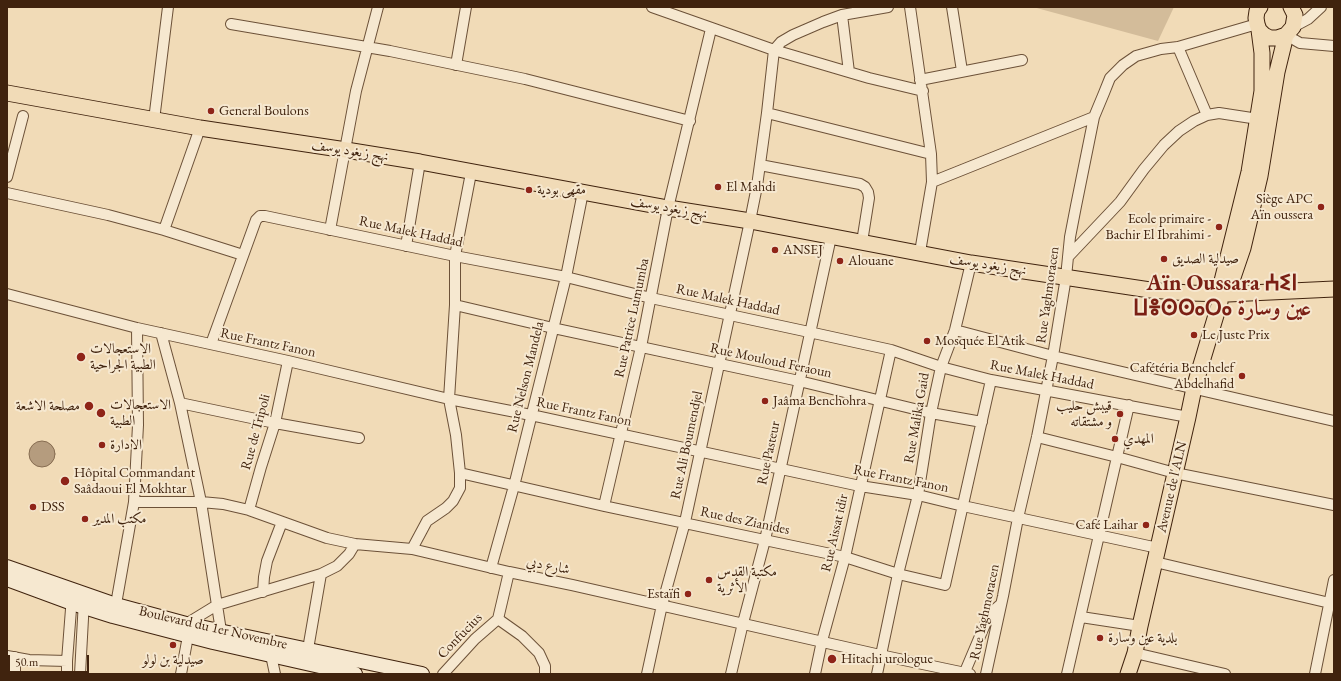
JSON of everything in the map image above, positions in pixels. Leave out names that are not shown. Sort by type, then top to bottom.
[{"type":"main road","points":[[1222,296],[1243,248],[1260,176],[1277,72],[1295,15],[1291,7]]},
{"type":"main road","points":[[1257,16],[1264,35],[1270,38],[1277,38],[1289,31]]},
{"type":"main road","points":[[1222,296],[1249,172],[1258,119],[1263,73],[1257,16]]},
{"type":"main road","name":"نهج زيغود يوسف","points":[[7,93],[200,128],[420,162],[471,173],[750,221],[920,252],[971,263],[1150,290],[1222,296],[1334,289]]},
{"type":"main road","name":"Avenue de l'ALN","points":[[1128,674],[1135,653],[1194,388],[1222,296]]},
{"type":"main road","name":"Boulevard du 1er Novembre","points":[[7,567],[78,599]]},
{"type":"main road","name":"Boulevard du 1er Novembre","points":[[7,579],[187,630],[271,649],[308,649],[422,674]]},
{"type":"main road","name":"Boulevard du 1er Novembre","points":[[187,630],[221,631],[305,663],[355,674]]},
{"type":"street","points":[[154,120],[168,7]]},
{"type":"street","points":[[330,230],[356,91],[378,7]]},
{"type":"street","points":[[456,65],[466,7]]},
{"type":"street","points":[[652,7],[774,50],[869,78],[923,91]]},
{"type":"street","points":[[774,50],[781,42],[793,35],[823,22],[842,16],[888,7]]},
{"type":"street","points":[[910,7],[931,154],[932,182],[920,252]]},
{"type":"street","points":[[952,7],[962,71]]},
{"type":"street","points":[[1321,7],[1308,19],[1289,31],[1300,43],[1334,46]]},
{"type":"street","points":[[842,16],[849,72]]},
{"type":"street","name":"Rue Yaghmoracen","points":[[986,674],[1053,356],[1066,277],[1071,230],[1094,117],[1110,78],[1123,64],[1136,56],[1161,49],[1178,47],[1257,16]]},
{"type":"street","points":[[231,24],[367,47],[525,79],[690,121]]},
{"type":"street","name":"Rue Patrice Lumumba","points":[[604,506],[651,298],[668,208],[711,29]]},
{"type":"street","points":[[1178,47],[1206,115]]},
{"type":"street","name":"Rue Ali Boumendjel","points":[[647,674],[662,605],[685,522],[750,221],[760,165],[774,50]]},
{"type":"street","points":[[920,80],[1022,60]]},
{"type":"street","points":[[767,113],[931,154]]},
{"type":"street","points":[[1068,258],[1120,202],[1164,145],[1194,121],[1206,115],[1219,113],[1258,119]]},
{"type":"street","points":[[7,177],[23,116]]},
{"type":"street","points":[[932,182],[1094,117]]},
{"type":"street","points":[[164,230],[200,128]]},
{"type":"street","points":[[406,246],[420,162]]},
{"type":"street","points":[[760,165],[860,184],[865,187],[869,198],[862,242]]},
{"type":"street","points":[[412,549],[427,521],[446,508],[453,501],[460,488],[456,435],[449,399],[455,305],[455,256],[471,173]]},
{"type":"street","name":"Rue Nelson Mandela","points":[[491,568],[514,486],[566,277],[583,192]]},
{"type":"street","points":[[7,193],[93,212],[164,230],[243,255],[211,344]]},
{"type":"street","name":"Rue Malek Haddad","points":[[243,255],[256,220],[260,216],[265,216],[455,256],[566,277],[651,298],[891,350],[941,367],[991,380],[1188,417]]},
{"type":"street","name":"Rue Pasteur","points":[[731,674],[765,540],[831,236]]},
{"type":"street","name":"Rue Malika Gaid","points":[[877,674],[898,574],[918,495],[931,413],[941,367],[955,330],[971,263]]},
{"type":"street","name":"Rue Frantz Fanon","points":[[7,294],[136,328],[288,361],[449,399],[621,434],[860,486],[918,495],[1158,548]]},
{"type":"street","name":"Rue Mouloud Feraoun","points":[[455,305],[553,328],[799,381],[931,413],[982,422]]},
{"type":"street","points":[[115,610],[134,502],[138,425],[136,328]]},
{"type":"street","points":[[955,330],[1053,356],[1334,421]]},
{"type":"street","points":[[162,334],[180,403],[201,502],[221,631]]},
{"type":"street","name":"Rue Aissat idir","points":[[815,674],[822,641],[845,557],[891,350]]},
{"type":"street","name":"Rue de Tripoli","points":[[249,510],[275,423],[288,361]]},
{"type":"street","points":[[963,506],[991,380]]},
{"type":"street","points":[[180,403],[275,423],[359,438]]},
{"type":"street","points":[[1067,674],[1129,405]]},
{"type":"street","points":[[1037,437],[1175,473],[1334,504]]},
{"type":"street","name":"Rue des Zianides","points":[[460,474],[845,557],[898,574],[945,585],[963,506]]},
{"type":"street","name":"شارع دبي","points":[[134,502],[201,502],[224,504],[249,510],[327,538],[355,544],[412,549],[966,674]]},
{"type":"street","points":[[263,592],[264,577],[268,561],[282,522]]},
{"type":"street","points":[[181,674],[187,630],[217,605],[321,574],[337,566],[349,554],[355,544]]},
{"type":"street","points":[[1155,562],[1332,603]]},
{"type":"street","name":"Confucius","points":[[443,674],[474,639],[498,619],[509,572]]},
{"type":"street","points":[[305,663],[321,574]]},
{"type":"street","points":[[1315,674],[1332,603],[1334,580]]},
{"type":"street","points":[[68,674],[67,661],[78,599]]},
{"type":"street","points":[[78,599],[80,674]]},
{"type":"street","points":[[966,674],[986,622],[992,612],[1001,604]]},
{"type":"street","points":[[1081,617],[1140,626]]},
{"type":"street","points":[[498,619],[522,636],[539,653],[546,666],[545,674]]},
{"type":"street","points":[[271,649],[275,674]]},
{"type":"street","points":[[1135,653],[1225,674]]},
{"type":"street","points":[[15,674],[11,656],[42,661],[67,661]]},
{"type":"shaded area","points":[[1033,7],[1174,7],[1158,41]]},
{"type":"shaded area","points":[[42,441],[51,445],[55,454],[51,463],[42,467],[33,463],[29,454],[33,445]]},
{"type":"place","name":"General Boulons","points":[[211,111]]},
{"type":"place","name":"El Mahdi","points":[[718,187]]},
{"type":"place","name":"مقهى بودية","points":[[529,190]]},
{"type":"place","name":"Siège APC Aïn oussera","points":[[1321,207]]},
{"type":"place","name":"Ecole primaire - Bachir El Ibrahimi -","points":[[1219,227]]},
{"type":"place","name":"ANSEJ","points":[[775,250]]},
{"type":"place","name":"صيدلية الصديق","points":[[1164,259]]},
{"type":"place","name":"Alouane","points":[[840,261]]},
{"type":"place","name":"Le Juste Prix","points":[[1194,335]]},
{"type":"place","name":"Mosquée El Atik","points":[[927,341]]},
{"type":"place","name":"الاستعجالات الطبية الجراحية","points":[[81,357]]},
{"type":"place","name":"Cafétéria Benchelef Abdelhafid","points":[[1242,376]]},
{"type":"place","name":"Jaâma Benchohra","points":[[765,401]]},
{"type":"place","name":"مصلحة الاشعة","points":[[89,406]]},
{"type":"place","name":"الاستعجالات الطبية","points":[[101,413]]},
{"type":"place","name":"قيبش حليب و مشتقاته","points":[[1120,414]]},
{"type":"place","name":"المهدي","points":[[1115,439]]},
{"type":"place","name":"الادارة","points":[[102,445]]},
{"type":"place","name":"Hôpital Commandant Saâdaoui El Mokhtar","points":[[65,481]]},
{"type":"place","name":"DSS","points":[[33,507]]},
{"type":"place","name":"مكتب المدير","points":[[85,519]]},
{"type":"place","name":"Café Laihar","points":[[1146,525]]},
{"type":"place","name":"مكتبة القدس الأثرية","points":[[709,580]]},
{"type":"place","name":"Estaïfi","points":[[688,594]]},
{"type":"place","name":"بلدية عين وسارة","points":[[1100,638]]},
{"type":"place","name":"صيدلية بن لولو","points":[[173,645]]},
{"type":"place","name":"Hitachi urologue","points":[[832,659]]},
{"type":"district","name":"Aïn Oussara ⵄⵉⵏ ⵡⴻⵙⵙⴰⵔⴰ عين وسارة","points":[[1222,296]]}]
